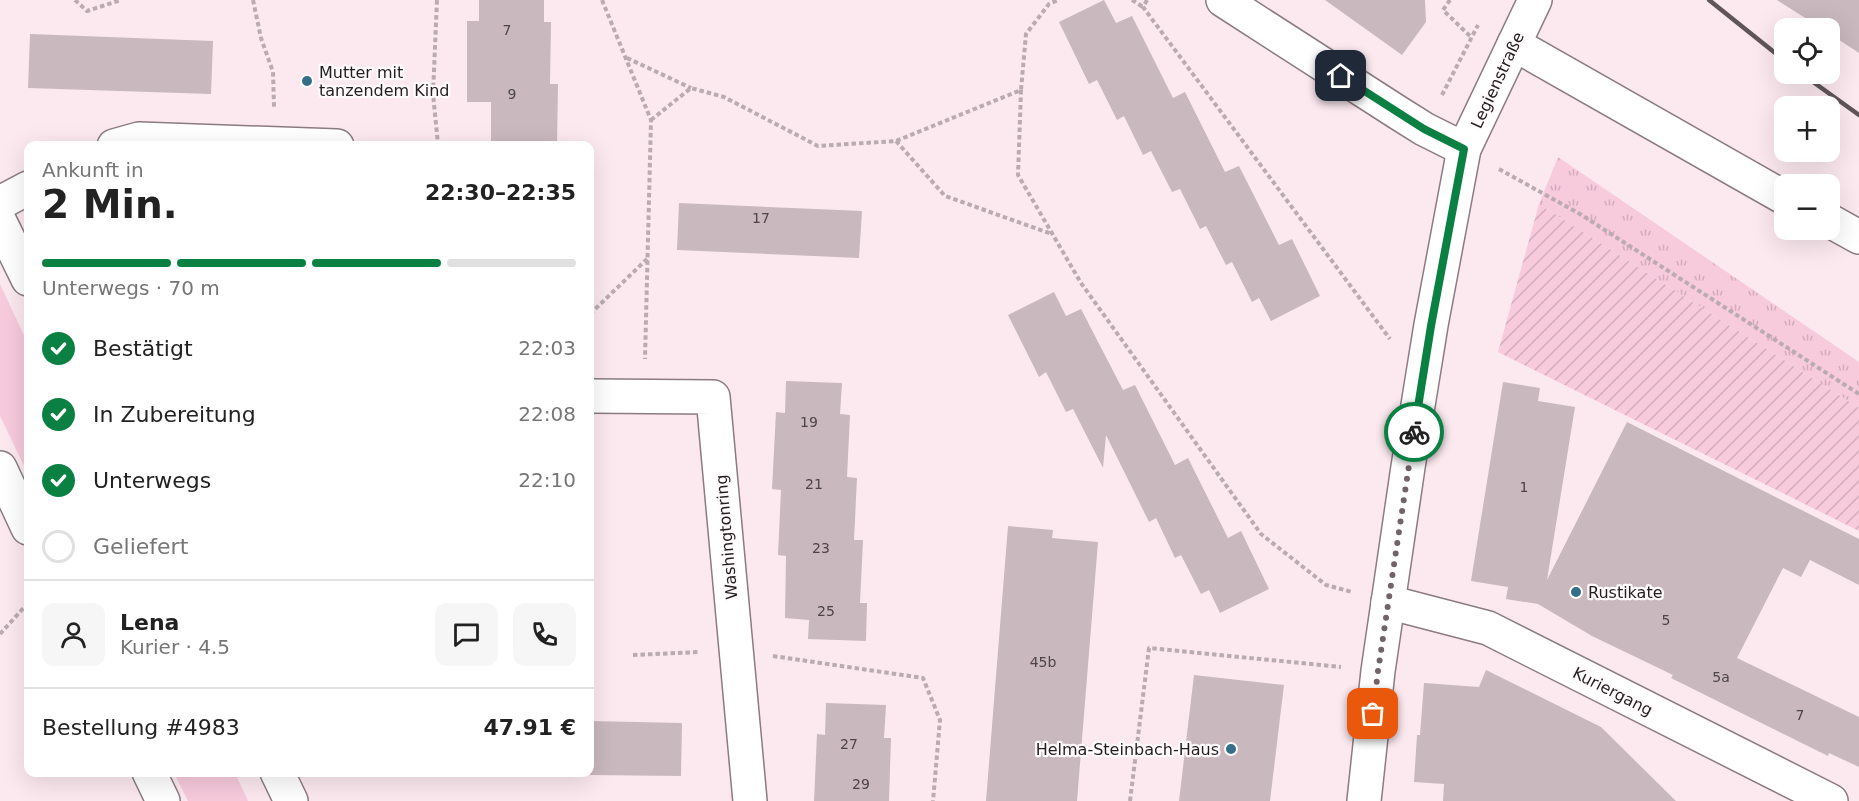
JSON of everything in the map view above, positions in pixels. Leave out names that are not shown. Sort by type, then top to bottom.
[{"type":"street","points":[[1223,0],[1424,129],[1464,149]]},
{"type":"street","name":"Legienstraße","points":[[1364,801],[1388,602],[1433,314],[1464,149],[1535,0]]},
{"type":"street","points":[[1514,44],[1774,192]]},
{"type":"street","points":[[132,141],[139,139],[193,141]]},
{"type":"street","points":[[0,203],[24,190]]},
{"type":"street","points":[[0,222],[24,271]]},
{"type":"street","points":[[1840,227],[1859,237]]},
{"type":"street","name":"Washingtonring","points":[[594,396],[713,397],[750,801]]},
{"type":"street","points":[[0,468],[24,519]]},
{"type":"street","name":"Kuriergang","points":[[1388,602],[1488,628],[1831,801]]},
{"type":"street","points":[[151,777],[163,801]]},
{"type":"street","points":[[279,777],[291,801]]},
{"type":"path","points":[[75,0],[87,11],[121,0]]},
{"type":"path","points":[[253,0],[261,39],[273,72],[274,141]]},
{"type":"path","points":[[436,0],[433,94],[438,141]]},
{"type":"path","points":[[602,0],[651,120],[644,396]]},
{"type":"path","points":[[1058,0],[1048,4],[1026,34],[1020,90],[1018,175],[1081,283],[1261,534],[1326,585],[1388,602]]},
{"type":"path","points":[[1132,0],[1143,7],[1422,383]]},
{"type":"path","points":[[1143,7],[1147,0]]},
{"type":"path","points":[[1450,0],[1443,10],[1472,38]]},
{"type":"path","points":[[1424,129],[1481,19]]},
{"type":"path","points":[[626,58],[692,88],[724,97],[818,146],[896,141],[1020,90]]},
{"type":"path","points":[[651,120],[692,88]]},
{"type":"path","points":[[896,141],[945,196],[1052,234]]},
{"type":"path","points":[[1464,149],[1580,214],[1859,394]]},
{"type":"path","points":[[594,310],[647,259]]},
{"type":"path","points":[[0,634],[24,607]]},
{"type":"path","points":[[1130,801],[1149,648],[1378,671]]},
{"type":"path","points":[[633,656],[737,651],[923,678],[940,720],[933,801]]},
{"type":"green space","points":[[1558,157],[1859,362],[1859,408],[1539,204]]},
{"type":"green space","points":[[1539,204],[1859,408],[1859,531],[1498,352]]},
{"type":"green space","points":[[0,284],[24,335],[24,466],[0,416]]},
{"type":"green space","points":[[176,777],[237,777],[248,801],[188,801]]},
{"type":"building","points":[[479,0],[544,0],[544,22],[551,22],[550,84],[558,84],[557,141],[491,141],[491,102],[467,102],[467,21],[479,21]]},
{"type":"building","points":[[1104,0],[1116,23],[1132,16],[1173,98],[1185,92],[1225,172],[1239,166],[1279,245],[1292,239],[1320,296],[1271,321],[1259,298],[1252,302],[1232,262],[1226,265],[1206,226],[1200,229],[1180,189],[1172,192],[1151,151],[1143,155],[1124,116],[1117,120],[1097,80],[1089,84],[1059,22]]},
{"type":"building","points":[[1325,0],[1425,0],[1426,22],[1402,55]]},
{"type":"building","points":[[1777,0],[1859,0],[1859,53],[1840,41],[1840,18],[1805,18]]},
{"type":"building","points":[[30,34],[213,41],[211,94],[28,88]]},
{"type":"building","points":[[679,203],[862,211],[859,258],[677,250]]},
{"type":"building","points":[[1054,292],[1066,316],[1081,309],[1123,390],[1135,385],[1175,465],[1188,458],[1228,538],[1241,531],[1269,589],[1220,613],[1209,590],[1201,594],[1181,555],[1175,558],[1156,518],[1149,522],[1106,435],[1103,468],[1073,409],[1066,412],[1046,372],[1039,377],[1008,315]]},
{"type":"building","points":[[786,381],[842,383],[840,414],[850,415],[847,477],[857,478],[854,540],[863,540],[860,603],[867,603],[866,641],[808,639],[809,620],[785,618],[786,556],[778,555],[781,490],[772,489],[776,412],[785,413]]},
{"type":"building","points":[[1503,382],[1540,388],[1538,401],[1575,407],[1547,580],[1627,422],[1859,539],[1859,585],[1810,560],[1801,577],[1783,568],[1737,658],[1859,717],[1859,767],[1829,753],[1828,756],[1671,678],[1673,675],[1592,636],[1538,604],[1506,599],[1508,587],[1471,581]]},
{"type":"building","points":[[1008,526],[1053,530],[1052,538],[1098,542],[1077,801],[986,801]]},
{"type":"building","points":[[1486,670],[1601,727],[1676,801],[1443,801],[1444,784],[1414,782],[1424,683],[1479,687]]},
{"type":"building","name":"Helma-Steinbach-Haus","points":[[1194,675],[1284,685],[1270,801],[1179,801]]},
{"type":"building","points":[[826,703],[886,705],[884,738],[891,738],[889,801],[814,801],[817,734],[825,735]]},
{"type":"building","points":[[594,721],[682,723],[681,776],[594,775]]},
{"type":"railway","points":[[1709,0],[1774,52]]},
{"type":"railway","points":[[1816,84],[1859,115]]},
{"type":"way so far","points":[[1373,714],[1414,432]]},
{"type":"place","name":"Mutter mit tanzendem Kind","points":[[307,81]]},
{"type":"place","name":"Rustikate","points":[[1576,592]]},
{"type":"place","name":"Helma-Steinbach-Haus","points":[[1231,749]]},
{"type":"route","points":[[1341,76],[1424,129],[1464,149],[1414,432]]}]
